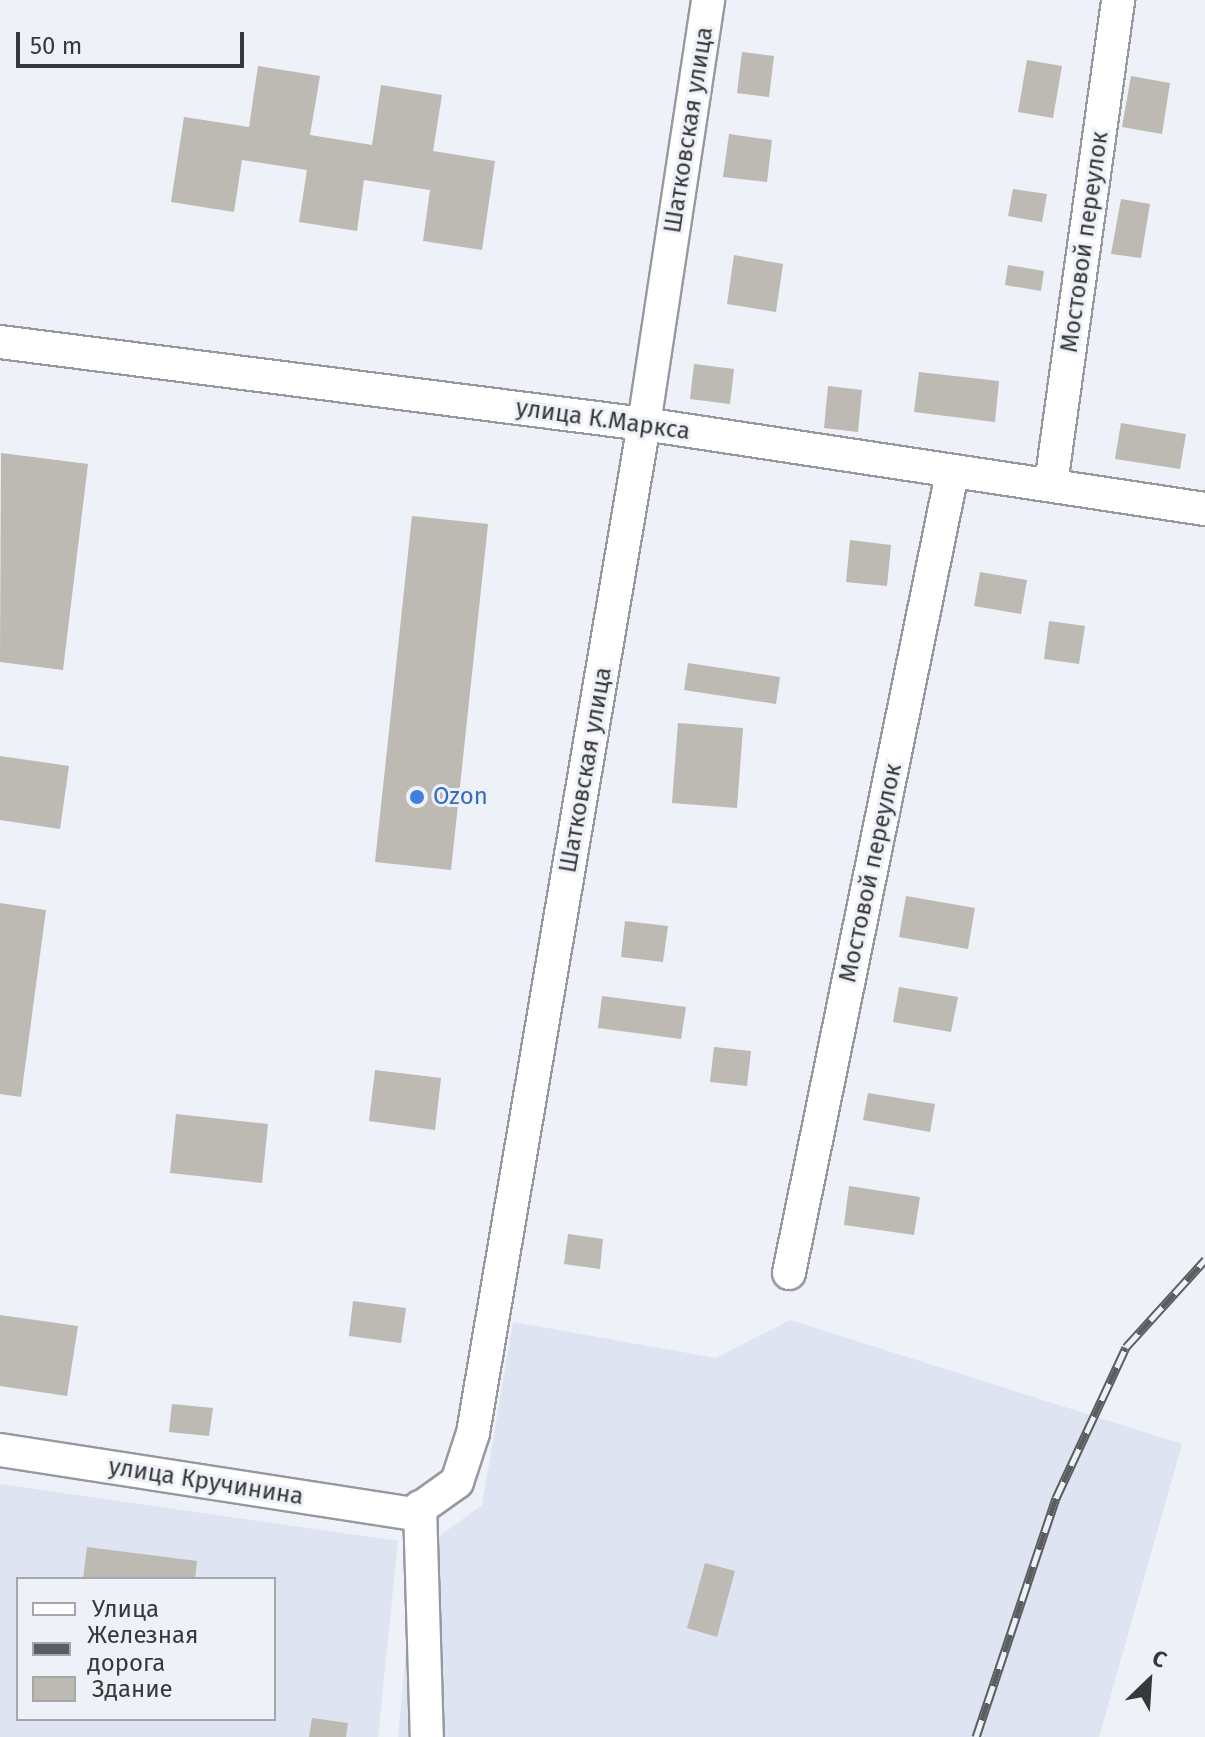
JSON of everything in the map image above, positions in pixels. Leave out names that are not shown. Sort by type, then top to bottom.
[{"type":"street","name":"Шатковская улица","points":[[416,1510],[457,1482],[473,1433],[644,424],[708,0]]},
{"type":"street","name":"Мостовой переулок","points":[[1051,484],[1118,0]]},
{"type":"street","name":"улица К.Маркса","points":[[0,342],[644,424],[1205,509]]},
{"type":"street","name":"Мостовой переулок","points":[[789,1273],[952,473]]},
{"type":"street","name":"улица Кручинина","points":[[0,1450],[416,1510]]},
{"type":"street","points":[[416,1510],[427,1737]]},
{"type":"shaded area","points":[[790,1320],[1182,1444],[1099,1737],[398,1737],[415,1554],[482,1505],[513,1322],[716,1358]]},
{"type":"shaded area","points":[[0,1484],[398,1541],[378,1737],[0,1737]]},
{"type":"building","points":[[742,52],[774,56],[769,97],[737,93]]},
{"type":"building","points":[[1027,60],[1062,66],[1053,118],[1018,112]]},
{"type":"building","points":[[258,66],[320,76],[310,135],[372,145],[381,85],[442,95],[433,151],[495,161],[482,250],[423,241],[430,190],[364,180],[357,231],[299,222],[307,170],[242,160],[234,212],[171,202],[184,117],[249,127]]},
{"type":"building","points":[[1131,76],[1170,83],[1162,134],[1122,127]]},
{"type":"building","points":[[729,134],[772,140],[767,182],[723,177]]},
{"type":"building","points":[[1013,189],[1047,194],[1042,222],[1008,216]]},
{"type":"building","points":[[1121,199],[1150,204],[1141,258],[1111,254]]},
{"type":"building","points":[[734,255],[783,264],[776,312],[727,304]]},
{"type":"building","points":[[1008,265],[1044,271],[1041,291],[1005,285]]},
{"type":"building","points":[[694,364],[734,369],[730,404],[690,399]]},
{"type":"building","points":[[919,372],[999,381],[995,422],[914,412]]},
{"type":"building","points":[[828,386],[862,390],[858,432],[824,428]]},
{"type":"building","points":[[1121,423],[1186,434],[1180,469],[1115,459]]},
{"type":"building","points":[[1,453],[88,464],[63,670],[0,662]]},
{"type":"building","points":[[412,516],[488,524],[451,870],[375,862]]},
{"type":"building","points":[[850,540],[891,545],[887,586],[846,582]]},
{"type":"building","points":[[980,572],[1027,580],[1021,614],[974,606]]},
{"type":"building","points":[[1049,621],[1085,626],[1079,664],[1044,659]]},
{"type":"building","points":[[688,663],[780,677],[776,704],[684,690]]},
{"type":"building","points":[[678,723],[743,728],[737,808],[672,803]]},
{"type":"building","points":[[0,756],[69,766],[60,829],[0,820]]},
{"type":"building","points":[[906,896],[975,908],[968,949],[899,937]]},
{"type":"building","points":[[0,903],[46,910],[21,1097],[0,1094]]},
{"type":"building","points":[[625,921],[668,926],[663,962],[621,957]]},
{"type":"building","points":[[899,987],[958,997],[951,1032],[893,1022]]},
{"type":"building","points":[[602,996],[686,1007],[681,1039],[598,1028]]},
{"type":"building","points":[[714,1047],[751,1051],[747,1086],[710,1082]]},
{"type":"building","points":[[375,1070],[441,1078],[435,1130],[369,1121]]},
{"type":"building","points":[[868,1093],[935,1104],[930,1132],[863,1120]]},
{"type":"building","points":[[176,1114],[268,1124],[262,1183],[170,1173]]},
{"type":"building","points":[[849,1186],[920,1197],[914,1235],[844,1225]]},
{"type":"building","points":[[568,1234],[603,1239],[600,1269],[564,1264]]},
{"type":"building","points":[[353,1301],[406,1308],[401,1343],[349,1336]]},
{"type":"building","points":[[0,1315],[78,1326],[67,1396],[0,1386]]},
{"type":"building","points":[[172,1404],[213,1408],[209,1436],[169,1432]]},
{"type":"building","points":[[87,1547],[197,1561],[195,1577],[83,1577]]},
{"type":"building","points":[[705,1563],[735,1571],[717,1637],[687,1628]]},
{"type":"building","points":[[312,1718],[348,1723],[346,1737],[309,1737]]},
{"type":"railway","points":[[976,1737],[1056,1498],[1126,1347],[1205,1260]]},
{"type":"place","name":"Ozon","points":[[417,797]]}]
